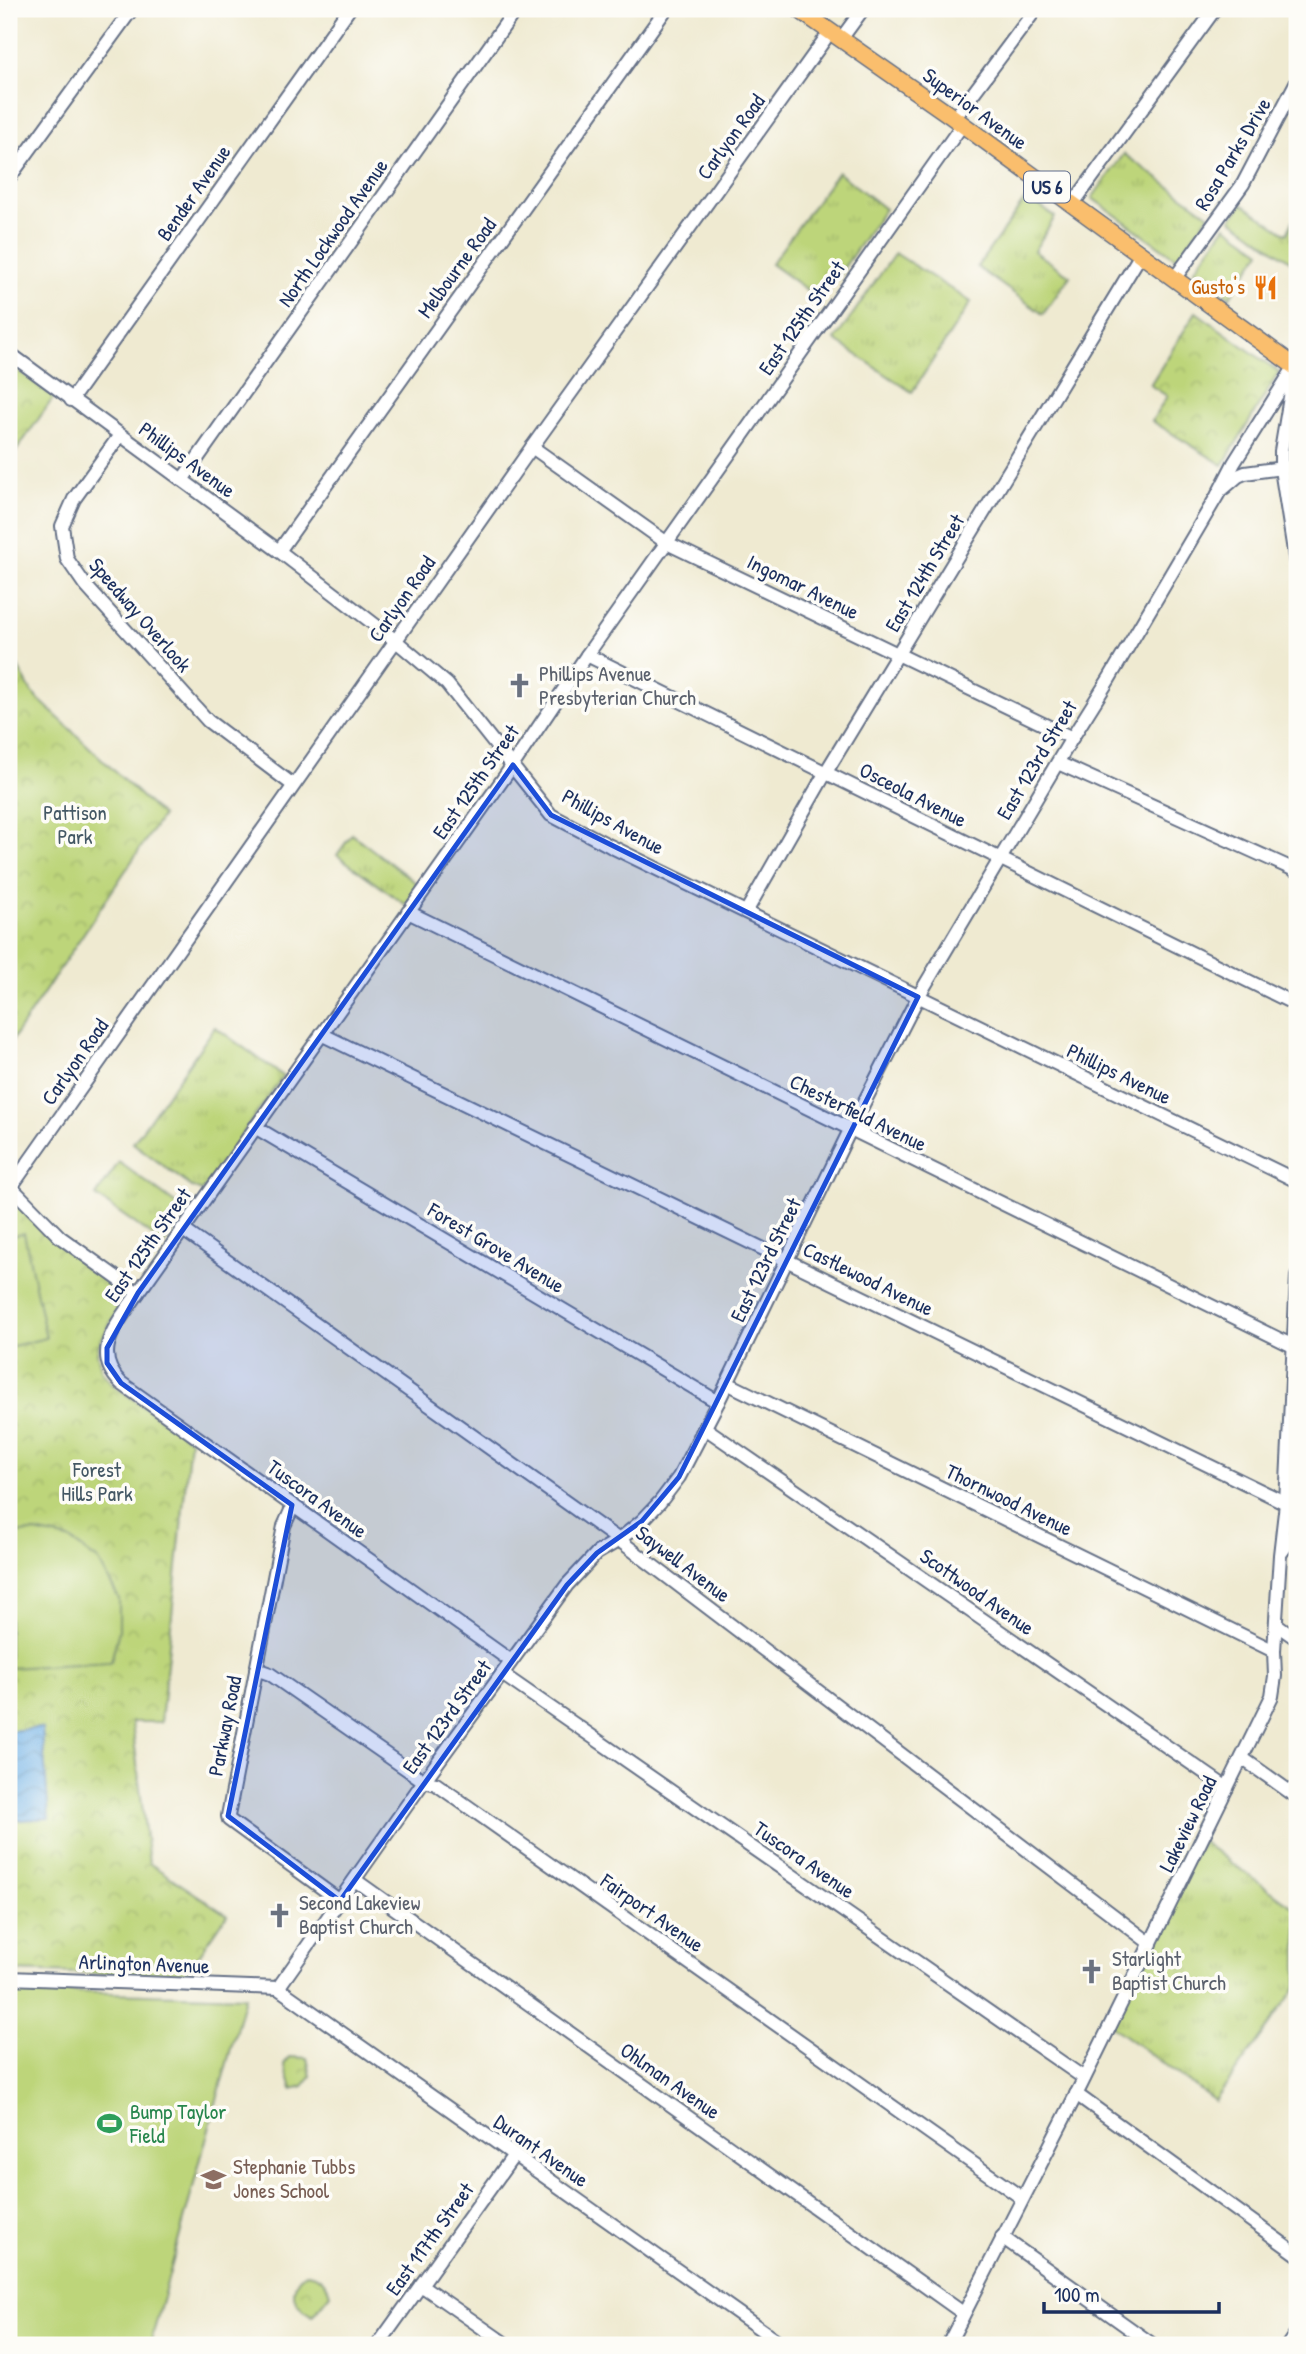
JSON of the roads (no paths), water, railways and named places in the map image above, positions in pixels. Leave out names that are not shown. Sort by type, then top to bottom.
[{"type":"main road","name":"Superior Avenue","points":[[798,9],[1297,365]]},
{"type":"street","points":[[9,178],[132,9]]},
{"type":"street","name":"Bender Avenue","points":[[71,400],[349,9]]},
{"type":"street","name":"North Lockwood Avenue","points":[[182,480],[516,9]]},
{"type":"street","name":"Melbourne Road","points":[[279,551],[666,9]]},
{"type":"street","name":"Carlyon Road","points":[[10,1189],[532,447],[835,36],[863,9]]},
{"type":"street","name":"East 125th Street","points":[[107,1363],[111,1334],[138,1293],[513,765],[1035,9]]},
{"type":"street","points":[[1072,205],[1215,9]]},
{"type":"street","name":"Rosa Parks Drive","points":[[1174,279],[1242,184],[1297,81]]},
{"type":"street","name":"East 124th Street","points":[[746,912],[826,772],[1141,254]]},
{"type":"street","name":"Phillips Avenue","points":[[9,353],[279,551],[447,684],[551,815],[1297,1181]]},
{"type":"street","points":[[1297,365],[1286,417],[1281,469],[1297,570]]},
{"type":"street","name":"East 123rd Street","points":[[278,1988],[567,1585],[597,1553],[620,1540],[642,1521],[679,1477],[918,997],[1110,679],[1234,463],[1297,365]]},
{"type":"street","name":"Speedway Overlook","points":[[120,435],[74,499],[62,526],[67,559],[85,585],[208,721],[293,785]]},
{"type":"street","name":"Ingomar Avenue","points":[[532,447],[667,543],[1072,738]]},
{"type":"street","points":[[1217,496],[1238,476],[1245,473],[1297,466]]},
{"type":"street","name":"Osceola Avenue","points":[[587,655],[1297,1005]]},
{"type":"street","points":[[1058,763],[1297,871]]},
{"type":"street","name":"Chesterfield Avenue","points":[[408,912],[1293,1346]]},
{"type":"street","name":"Castlewood Avenue","points":[[321,1034],[1286,1503]]},
{"type":"street","name":"Forest Grove Avenue","points":[[255,1127],[718,1402]]},
{"type":"street","points":[[10,1189],[60,1237],[138,1293]]},
{"type":"street","name":"Saywell Avenue","points":[[183,1229],[620,1540],[1151,1944]]},
{"type":"street","name":"Lakeview Road","points":[[948,2345],[1151,1944],[1272,1696],[1280,1555],[1286,1503],[1297,1276]]},
{"type":"street","name":"Tuscora Avenue","points":[[107,1363],[121,1383],[511,1661]]},
{"type":"street","name":"Thornwood Avenue","points":[[727,1383],[1274,1651]]},
{"type":"street","name":"Scottwood Avenue","points":[[705,1428],[1227,1788]]},
{"type":"street","name":"Parkway Road","points":[[293,1506],[284,1526],[228,1816],[229,1820],[340,1901]]},
{"type":"street","points":[[1280,1555],[1297,1531]]},
{"type":"street","points":[[1276,1624],[1297,1640]]},
{"type":"street","name":"Fairport Avenue","points":[[256,1669],[270,1674],[424,1781],[436,1784],[1022,2197]]},
{"type":"street","name":"Tuscora Avenue","points":[[502,1674],[1084,2078]]},
{"type":"street","points":[[1242,1758],[1297,1797]]},
{"type":"street","name":"Ohlman Avenue","points":[[355,1880],[963,2313]]},
{"type":"street","name":"Arlington Avenue","points":[[9,1978],[278,1988]]},
{"type":"street","name":"Durant Avenue","points":[[278,1988],[783,2345]]},
{"type":"street","points":[[1076,2094],[1297,2254]]},
{"type":"street","name":"East 117th Street","points":[[378,2345],[514,2155]]},
{"type":"street","points":[[1002,2237],[1153,2345]]},
{"type":"street","points":[[421,2284],[508,2345]]},
{"type":"street","points":[[1287,2345],[1297,2332]]},
{"type":"water","points":[[42,1728],[49,1818],[9,1821],[9,1731]]},
{"type":"place","name":"Gusto's","points":[[1265,287]]},
{"type":"place","name":"Phillips Avenue Presbyterian Church","points":[[519,686]]},
{"type":"place","name":"Second Lakeview Baptist Church","points":[[279,1915]]},
{"type":"place","name":"Starlight Baptist Church","points":[[1092,1971]]},
{"type":"place","name":"Bump Taylor Field","points":[[110,2124]]},
{"type":"place","name":"Stephanie Tubbs Jones School","points":[[213,2179]]},
{"type":"park label","name":"Pattison Park","points":[[75,825]]},
{"type":"park label","name":"Forest Hills Park","points":[[97,1482]]}]
